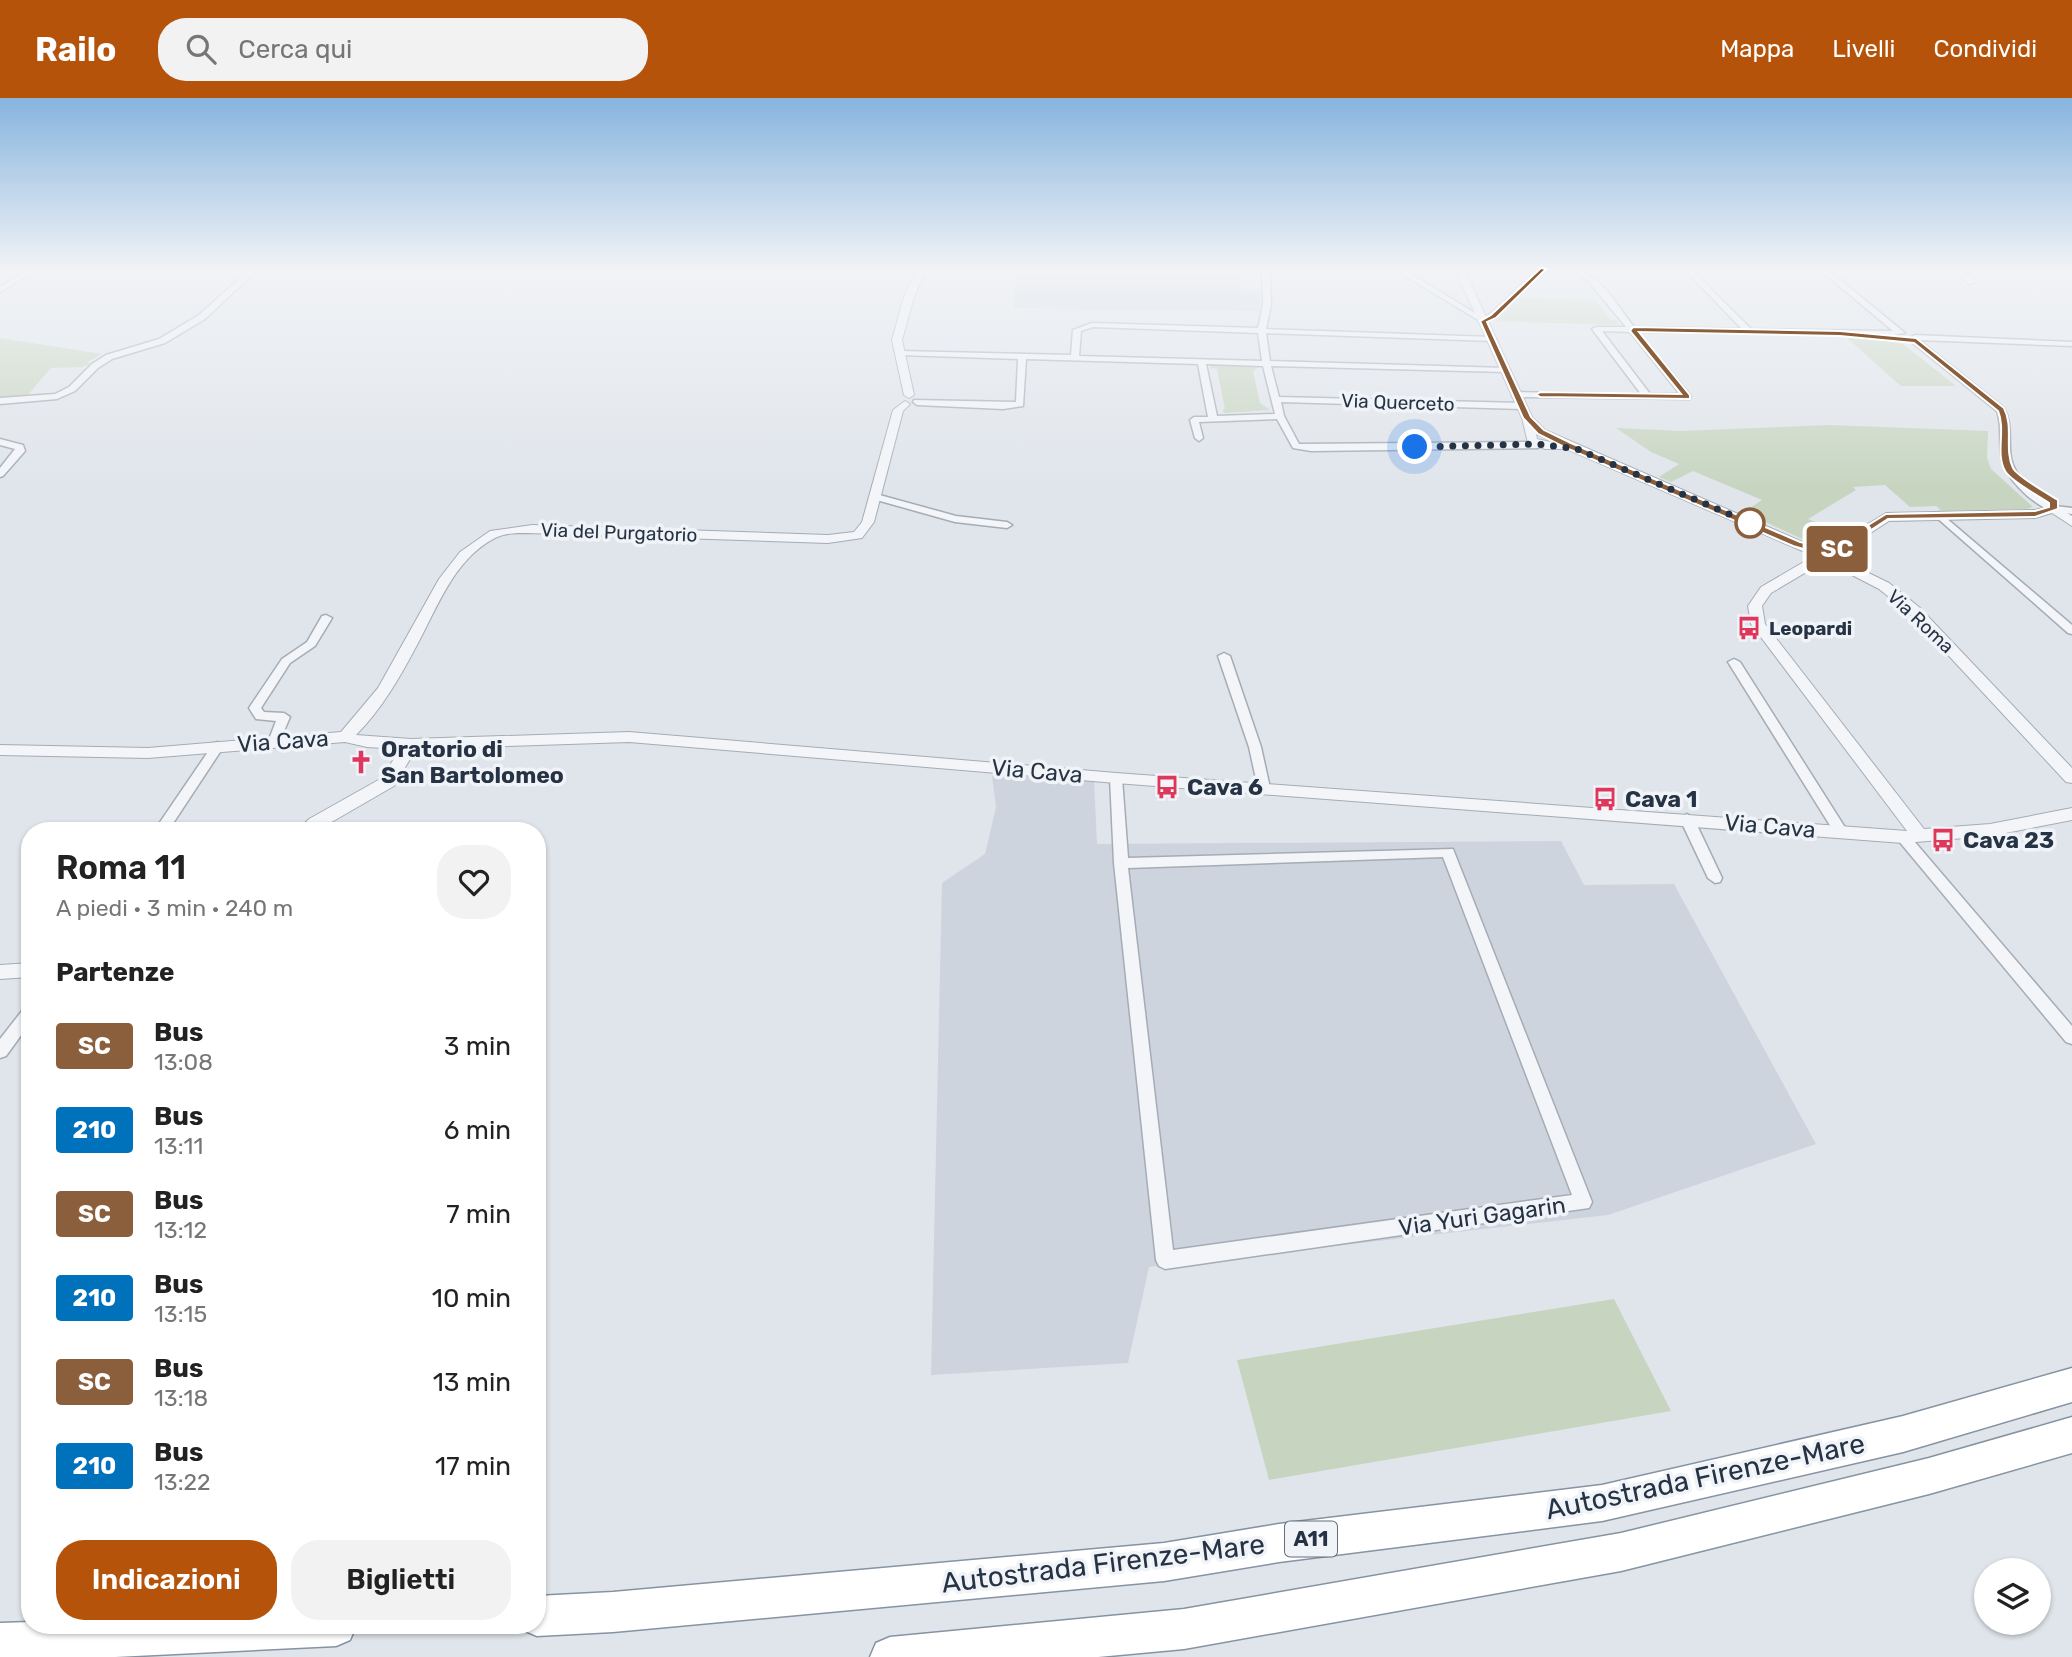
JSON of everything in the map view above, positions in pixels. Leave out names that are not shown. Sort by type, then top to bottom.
[{"type":"highway","name":"Autostrada Firenze-Mare","points":[[546,1616],[614,1612],[1164,1562],[1279,1543],[1602,1503],[1903,1434],[2072,1385]]},
{"type":"highway","name":"Autostrada Firenze-Mare","points":[[890,1657],[1184,1629],[1621,1552],[1929,1476],[2072,1435]]},
{"type":"highway","points":[[0,1643],[178,1634]]},
{"type":"street","points":[[0,401],[57,396],[72,389],[94,366],[109,357],[160,342]]},
{"type":"street","points":[[897,342],[910,400],[1003,406],[1020,404],[1022,355]]},
{"type":"street","points":[[1075,357],[1076,342]]},
{"type":"street","points":[[1263,342],[1266,363],[1280,416],[1296,446],[1311,448],[1538,438],[1493,342]]},
{"type":"street","points":[[1606,342],[1647,396]]},
{"type":"street","points":[[1516,395],[1687,397],[1642,342]]},
{"type":"street","points":[[1915,342],[2001,410],[2006,421],[2007,460],[2010,471],[2042,503],[2072,522]]},
{"type":"street","points":[[1983,342],[2072,344]]},
{"type":"street","points":[[900,353],[1506,370]]},
{"type":"street","points":[[1201,361],[1213,418]]},
{"type":"street","name":"Via Querceto","points":[[1274,398],[1524,412]]},
{"type":"street","name":"Via del Purgatorio","points":[[345,737],[359,724],[379,697],[457,563],[491,534],[532,529],[844,538],[858,535],[865,528],[876,497],[898,410],[910,400]]},
{"type":"street","points":[[1199,438],[1194,420],[1280,416]]},
{"type":"street","name":"Via Roma","points":[[1538,438],[1577,449],[1797,544],[1829,554],[1884,586],[1914,610],[2072,778]]},
{"type":"street","points":[[0,442],[20,447],[20,451],[0,474]]},
{"type":"street","points":[[876,497],[955,519],[1007,525]]},
{"type":"street","points":[[2072,511],[2053,509],[2035,514],[1886,517],[1766,590],[1755,606],[1758,624],[1911,836],[2072,1037]]},
{"type":"street","points":[[1940,515],[2069,625]]},
{"type":"street","points":[[274,742],[284,717],[260,716],[255,708],[286,661],[311,643],[326,618]]},
{"type":"street","points":[[1224,656],[1255,747],[1264,788]]},
{"type":"street","points":[[1734,662],[1842,832]]},
{"type":"street","name":"Via Cava","points":[[0,750],[148,753],[345,737],[367,742],[411,744],[629,737],[1116,778],[1911,836],[1990,830],[2072,814]]},
{"type":"street","points":[[317,822],[388,782],[411,744]]},
{"type":"street","points":[[167,822],[218,746]]},
{"type":"street","name":"Via Yuri Gagarin","points":[[1116,778],[1121,863],[1165,1260],[1583,1202],[1448,852],[1121,863]]},
{"type":"street","points":[[1688,819],[1715,878]]},
{"type":"street","points":[[0,972],[21,971]]},
{"type":"street","points":[[0,1051],[21,1023]]},
{"type":"shaded area","points":[[992,776],[1094,779],[1097,844],[1561,841],[1584,885],[1674,884],[1816,1144],[1608,1215],[1149,1267],[1128,1363],[931,1375],[942,883],[985,854],[996,807]]},
{"type":"green space","points":[[0,342],[24,342],[102,354],[87,362],[91,364],[82,367],[51,368],[26,397],[0,399]]},
{"type":"green space","points":[[1851,342],[1903,344],[1956,386],[1901,386]]},
{"type":"green space","points":[[1212,364],[1259,367],[1253,371],[1260,403],[1270,410],[1225,413],[1222,410],[1225,409],[1217,369],[1210,368]]},
{"type":"green space","points":[[1830,425],[1988,431],[1987,458],[1991,469],[2033,507],[1942,511],[1936,506],[1910,507],[1885,485],[1853,487],[1856,490],[1808,519],[1845,534],[1830,544],[1804,540],[1744,512],[1762,500],[1693,471],[1671,482],[1659,477],[1679,464],[1651,452],[1616,428],[1681,431]]},
{"type":"green space","points":[[1614,1299],[1671,1411],[1269,1480],[1237,1360]]},
{"type":"bus line","name":"SC","points":[[1493,342],[1527,418],[1541,432],[1810,548],[1824,552],[1833,551],[1886,517],[2035,514],[2053,509],[2054,502],[2010,471],[2007,460],[2006,421],[2001,410],[1917,342]]},
{"type":"bus line","name":"SC","points":[[1540,395],[1687,397],[1642,342]]},
{"type":"bus line","name":"SC","points":[[1907,342],[1913,342]]},
{"type":"place","name":"Leopardi","points":[[1749,628]]},
{"type":"place","name":"Oratorio di San Bartolomeo","points":[[361,762]]},
{"type":"place","name":"Cava 6","points":[[1167,787]]},
{"type":"place","name":"Cava 1","points":[[1605,799]]},
{"type":"place","name":"Cava 23","points":[[1943,840]]},
{"type":"route","points":[[1415,447],[1538,444],[1577,449],[1750,523]]}]
